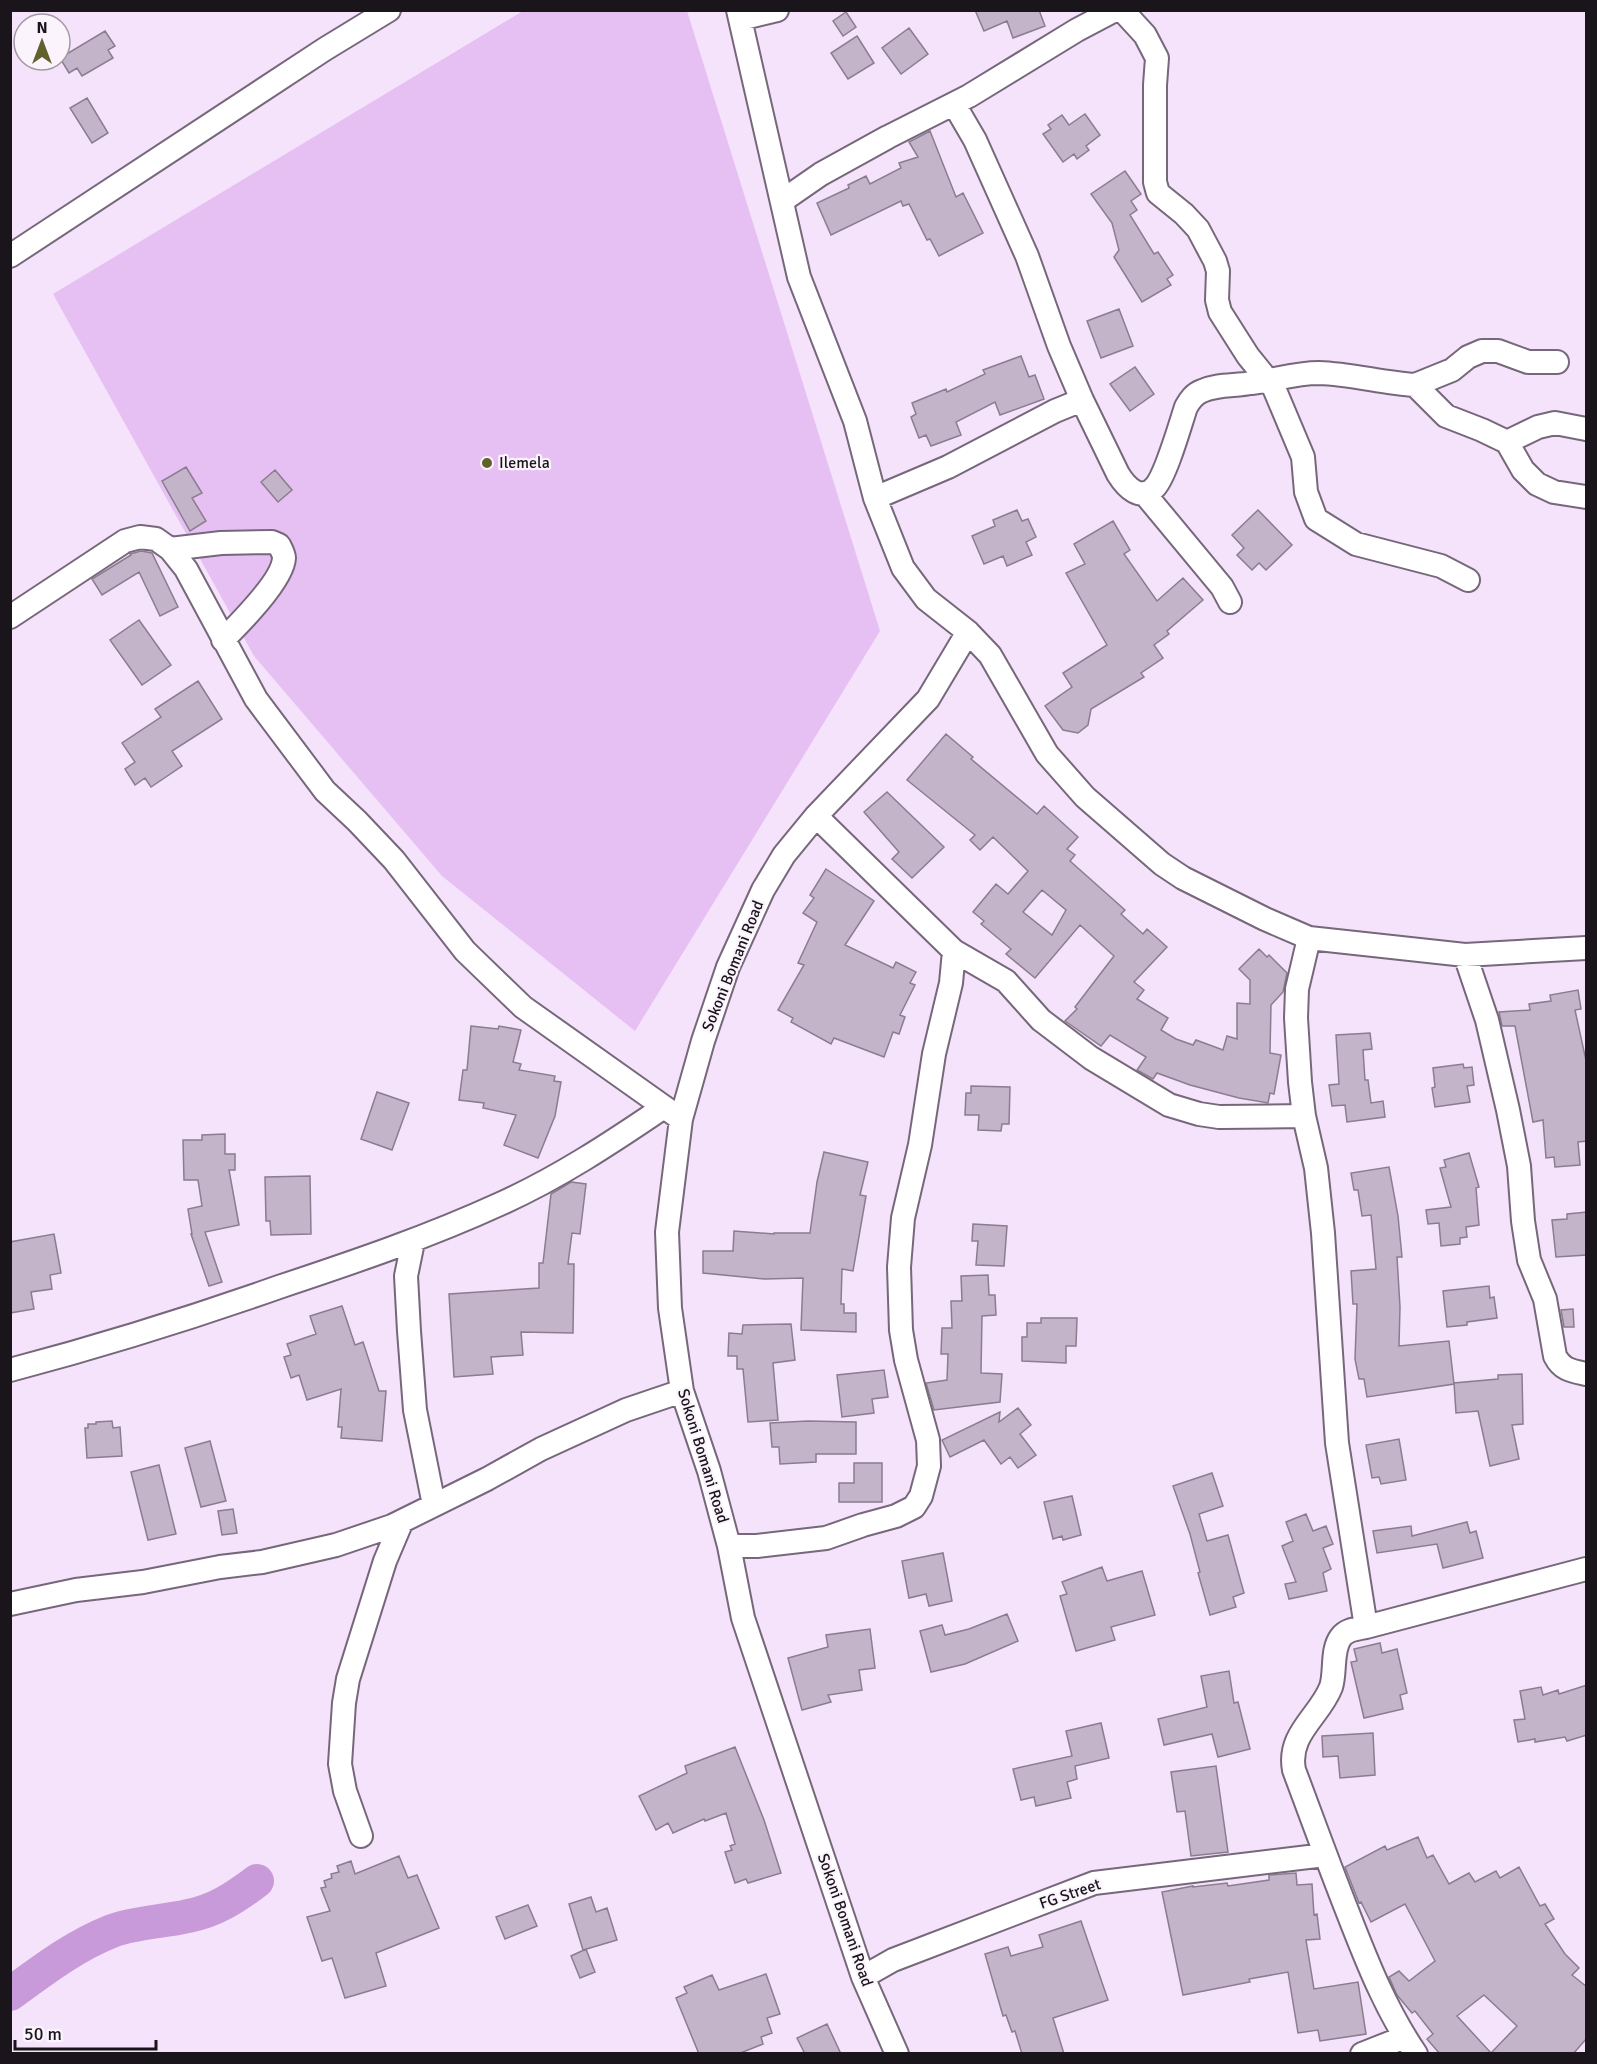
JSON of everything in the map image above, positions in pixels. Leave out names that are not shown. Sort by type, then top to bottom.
[{"type":"street","points":[[10,256],[325,49],[389,10]]},
{"type":"street","points":[[777,10],[739,15],[799,277],[855,421],[875,498],[903,568],[926,599],[968,632],[990,655],[1047,754],[1093,805],[1162,864],[1183,878],[1244,909],[1309,938],[1465,955],[1587,948]]},
{"type":"street","points":[[782,201],[821,174],[954,104],[1077,30],[1115,10]]},
{"type":"street","points":[[1122,10],[1145,35],[1157,58],[1155,182],[1158,193],[1198,229],[1215,261],[1218,271],[1217,300],[1220,312],[1248,357],[1274,388],[1303,457],[1306,492],[1317,519],[1356,544],[1441,566],[1468,580]]},
{"type":"street","points":[[954,104],[975,140],[1027,256],[1059,346],[1082,400],[1124,485],[1134,493],[1144,494],[1155,488],[1186,407],[1201,391],[1276,377],[1320,373],[1390,384],[1415,385],[1452,370],[1468,357],[1482,351],[1498,351],[1528,362],[1557,362]]},
{"type":"street","points":[[1415,385],[1446,416],[1507,442],[1522,470],[1537,484],[1554,492],[1587,497]]},
{"type":"street","points":[[875,498],[948,467],[1025,426],[1082,400]]},
{"type":"street","points":[[1507,442],[1538,427],[1555,423],[1587,429]]},
{"type":"street","points":[[1144,494],[1222,586],[1230,602]]},
{"type":"street","points":[[10,617],[125,541],[140,537],[156,539],[170,549],[186,569],[256,699],[325,791],[394,860],[465,951],[523,1007],[672,1113],[501,1204],[412,1242],[215,1309],[67,1355],[10,1370]]},
{"type":"street","points":[[170,549],[221,543],[272,542],[279,545],[284,558],[281,568],[250,613],[223,640]]},
{"type":"street","name":"Sokoni Bomani Road","points":[[897,2054],[863,1977],[743,1618],[729,1546],[709,1471],[682,1391],[670,1308],[667,1232],[672,1113],[703,1041],[728,967],[763,890],[784,855],[816,816],[928,699],[968,632]]},
{"type":"street","points":[[816,816],[954,951],[1006,981],[1041,1020],[1083,1052],[1169,1105],[1219,1117],[1304,1116]]},
{"type":"street","points":[[1309,938],[1297,989],[1296,1018],[1304,1116],[1316,1168],[1321,1212],[1336,1443],[1366,1627]]},
{"type":"street","points":[[729,1546],[757,1546],[825,1538],[896,1516],[914,1507],[921,1496],[928,1466],[928,1440],[906,1360],[901,1330],[899,1267],[903,1218],[920,1145],[934,1054],[951,983],[954,951]]},
{"type":"street","points":[[1465,955],[1487,1020],[1508,1110],[1519,1166],[1523,1221],[1529,1260],[1545,1299],[1555,1356],[1559,1364],[1567,1370],[1587,1374]]},
{"type":"street","points":[[412,1242],[406,1275],[415,1410],[434,1505]]},
{"type":"street","points":[[382,1252],[406,1275]]},
{"type":"street","points":[[10,1604],[76,1590],[143,1582],[220,1567],[262,1562],[336,1545],[402,1521],[487,1479],[541,1449],[626,1410],[682,1391]]},
{"type":"street","points":[[361,1836],[345,1791],[340,1764],[344,1703],[348,1679],[385,1561],[402,1521]]},
{"type":"street","points":[[1362,2054],[1411,2045],[1374,1980],[1325,1855],[1294,1770],[1292,1758],[1307,1722],[1330,1688],[1340,1638],[1350,1630],[1587,1569]]},
{"type":"street","name":"FG Street","points":[[863,1977],[893,1960],[1094,1883],[1325,1855]]},
{"type":"shaded area","name":"Ilemela","points":[[523,11],[687,11],[880,631],[635,1031],[442,876],[254,656],[53,294]]},
{"type":"building","points":[[975,10],[1039,10],[1045,26],[1013,38],[1007,21],[984,31]]},
{"type":"building","points":[[846,12],[856,27],[843,36],[833,21]]},
{"type":"building","points":[[909,28],[928,54],[901,74],[882,48]]},
{"type":"building","points":[[105,31],[115,46],[108,50],[113,58],[82,76],[77,68],[72,71],[72,51]]},
{"type":"building","points":[[857,36],[874,63],[848,79],[831,53]]},
{"type":"building","points":[[87,98],[108,133],[92,143],[70,108]]},
{"type":"building","points":[[1085,114],[1100,135],[1086,146],[1089,150],[1077,159],[1074,154],[1063,162],[1043,134],[1051,129],[1048,125],[1062,115],[1069,125]]},
{"type":"building","points":[[930,131],[956,197],[963,193],[983,233],[939,256],[930,239],[927,240],[909,204],[903,206],[901,201],[831,235],[817,203],[849,188],[848,185],[866,176],[870,184],[901,168],[899,163],[918,157],[909,142]]},
{"type":"building","points":[[1125,171],[1141,194],[1131,201],[1137,210],[1130,215],[1154,254],[1158,252],[1173,275],[1167,279],[1171,285],[1142,302],[1114,257],[1119,250],[1112,223],[1091,194]]},
{"type":"building","points":[[1119,309],[1133,346],[1101,358],[1087,321]]},
{"type":"building","points":[[1021,356],[1029,377],[1035,375],[1044,399],[1000,415],[995,402],[956,422],[961,435],[931,446],[926,435],[919,438],[911,417],[916,414],[912,403],[946,389],[947,392],[985,374],[983,370]]},
{"type":"building","points":[[1135,367],[1154,394],[1130,411],[1110,384]]},
{"type":"building","points":[[186,467],[202,493],[192,498],[206,521],[190,531],[162,481]]},
{"type":"building","points":[[275,470],[292,490],[278,502],[261,482]]},
{"type":"building","points":[[1017,510],[1022,521],[1028,519],[1036,537],[1026,542],[1032,555],[1007,566],[1003,556],[984,564],[972,536],[995,526],[993,520]]},
{"type":"building","points":[[1258,510],[1292,545],[1266,570],[1259,563],[1252,570],[1237,555],[1244,548],[1232,535]]},
{"type":"building","points":[[1113,521],[1130,550],[1124,554],[1157,601],[1183,578],[1203,600],[1167,631],[1169,634],[1154,645],[1163,658],[1141,673],[1144,677],[1091,709],[1088,725],[1078,733],[1063,730],[1045,706],[1072,687],[1063,673],[1107,645],[1066,573],[1085,564],[1074,544]]},
{"type":"building","points":[[141,551],[152,553],[178,607],[160,616],[139,572],[102,595],[92,579],[130,554]]},
{"type":"building","points":[[139,620],[171,665],[142,685],[110,640]]},
{"type":"building","points":[[198,681],[222,719],[172,751],[182,766],[151,787],[145,778],[135,785],[125,769],[135,762],[122,743],[161,717],[155,709]]},
{"type":"building","points":[[946,734],[973,757],[971,759],[1037,814],[1044,806],[1078,837],[1067,849],[1075,855],[1070,861],[1125,910],[1121,914],[1143,934],[1147,929],[1167,947],[1134,982],[1144,990],[1137,999],[1168,1018],[1161,1030],[1176,1039],[1193,1045],[1196,1040],[1223,1050],[1227,1036],[1237,1039],[1237,1003],[1250,1004],[1250,980],[1239,969],[1259,949],[1267,957],[1269,955],[1287,973],[1283,992],[1271,1005],[1270,1053],[1281,1055],[1274,1094],[1270,1093],[1268,1103],[1190,1085],[1157,1073],[1153,1079],[1137,1070],[1146,1057],[1110,1035],[1101,1046],[1065,1021],[1077,1009],[1075,1007],[1114,956],[1080,925],[1035,978],[1006,954],[1011,949],[981,924],[984,921],[973,912],[996,884],[1008,894],[1028,871],[993,837],[980,850],[970,840],[975,835],[907,780]],"holes":[[[1042,890],[1066,910],[1052,935],[1023,912]]]},
{"type":"building","points":[[887,792],[944,847],[912,878],[892,859],[899,852],[864,812]]},
{"type":"building","points":[[826,869],[874,901],[845,945],[893,968],[896,962],[916,972],[910,983],[915,985],[900,1015],[905,1017],[899,1034],[893,1032],[884,1057],[834,1038],[831,1044],[791,1022],[793,1018],[778,1010],[804,965],[798,963],[817,922],[803,913],[814,898],[810,895]]},
{"type":"building","points":[[1578,990],[1581,1009],[1575,1010],[1587,1065],[1587,1141],[1578,1142],[1580,1165],[1555,1167],[1554,1157],[1546,1158],[1543,1120],[1533,1122],[1515,1026],[1502,1026],[1499,1012],[1530,1010],[1529,1004],[1551,1001],[1550,995]]},
{"type":"building","points":[[471,1026],[498,1029],[499,1026],[521,1030],[513,1062],[521,1064],[519,1070],[555,1076],[554,1081],[561,1082],[555,1116],[538,1158],[504,1145],[516,1115],[483,1108],[484,1103],[459,1100],[463,1070],[467,1070]]},
{"type":"building","points":[[1370,1033],[1372,1049],[1363,1050],[1365,1080],[1368,1080],[1371,1103],[1383,1101],[1385,1117],[1347,1122],[1345,1105],[1332,1106],[1329,1085],[1339,1084],[1336,1035]]},
{"type":"building","points":[[1463,1064],[1464,1068],[1472,1067],[1474,1085],[1467,1086],[1470,1102],[1435,1107],[1432,1088],[1435,1087],[1433,1068]]},
{"type":"building","points":[[971,1086],[1010,1087],[1009,1124],[1002,1124],[1001,1131],[978,1130],[979,1115],[965,1115],[966,1093],[971,1093]]},
{"type":"building","points":[[377,1092],[409,1103],[392,1150],[361,1139]]},
{"type":"building","points":[[225,1134],[225,1154],[235,1154],[235,1170],[229,1170],[239,1225],[205,1232],[222,1282],[209,1286],[191,1234],[188,1209],[202,1206],[198,1180],[184,1180],[183,1140],[202,1140],[202,1135]]},
{"type":"building","points":[[824,1152],[868,1162],[860,1195],[866,1196],[853,1271],[842,1269],[841,1304],[844,1304],[844,1313],[856,1313],[856,1332],[801,1330],[803,1278],[765,1279],[703,1273],[703,1251],[733,1251],[734,1231],[774,1234],[810,1233]]},
{"type":"building","points":[[1469,1153],[1479,1187],[1476,1188],[1479,1225],[1466,1227],[1467,1237],[1460,1238],[1460,1244],[1441,1246],[1439,1223],[1428,1224],[1426,1210],[1451,1207],[1440,1168],[1446,1167],[1444,1160]]},
{"type":"building","points":[[1389,1167],[1398,1216],[1402,1257],[1397,1257],[1400,1307],[1399,1346],[1449,1341],[1454,1384],[1367,1397],[1364,1379],[1359,1379],[1355,1359],[1357,1304],[1353,1304],[1351,1271],[1376,1269],[1371,1215],[1362,1216],[1358,1190],[1354,1190],[1351,1173]]},
{"type":"building","points":[[310,1176],[311,1234],[271,1235],[270,1221],[266,1221],[265,1177]]},
{"type":"building","points":[[571,1182],[586,1184],[580,1234],[572,1233],[568,1264],[574,1264],[573,1333],[521,1332],[523,1355],[491,1357],[493,1374],[454,1377],[449,1294],[539,1288],[539,1263],[543,1263],[551,1194]]},
{"type":"building","points":[[1587,1212],[1587,1255],[1556,1257],[1552,1220],[1567,1219],[1567,1214]]},
{"type":"building","points":[[973,1224],[1007,1226],[1004,1266],[976,1265],[978,1241],[972,1241]]},
{"type":"building","points":[[54,1234],[61,1273],[50,1275],[52,1289],[31,1292],[34,1309],[10,1313],[10,1242]]},
{"type":"building","points":[[988,1275],[989,1295],[995,1295],[996,1315],[982,1316],[981,1373],[1002,1374],[1000,1402],[934,1410],[926,1383],[947,1380],[948,1354],[941,1354],[942,1328],[952,1328],[951,1301],[962,1301],[961,1276]]},
{"type":"building","points":[[1489,1286],[1490,1298],[1494,1297],[1497,1318],[1447,1327],[1443,1291]]},
{"type":"building","points":[[342,1306],[355,1345],[363,1342],[379,1391],[386,1391],[382,1441],[341,1438],[342,1427],[338,1427],[341,1389],[307,1400],[299,1375],[291,1378],[284,1357],[291,1355],[287,1344],[316,1334],[310,1316]]},
{"type":"building","points":[[1573,1309],[1574,1327],[1564,1327],[1561,1310]]},
{"type":"building","points":[[1041,1318],[1077,1318],[1076,1346],[1066,1346],[1066,1363],[1022,1361],[1022,1337],[1027,1337],[1027,1323],[1041,1323]]},
{"type":"building","points":[[791,1324],[795,1360],[773,1363],[778,1420],[748,1422],[743,1369],[737,1369],[737,1356],[728,1356],[729,1333],[742,1334],[743,1325]]},
{"type":"building","points":[[884,1370],[888,1397],[872,1399],[874,1413],[842,1417],[837,1375]]},
{"type":"building","points":[[1522,1374],[1523,1424],[1512,1425],[1519,1459],[1490,1466],[1478,1411],[1456,1413],[1454,1383],[1498,1379],[1498,1375]]},
{"type":"building","points":[[1018,1408],[1031,1425],[1020,1434],[1036,1455],[1018,1468],[1010,1457],[1001,1464],[984,1440],[950,1457],[942,1440],[1000,1412],[999,1422]]},
{"type":"building","points":[[112,1421],[113,1428],[120,1427],[122,1456],[87,1458],[85,1428],[88,1428],[88,1424]]},
{"type":"building","points":[[856,1422],[856,1454],[816,1454],[816,1462],[780,1464],[779,1447],[772,1447],[770,1423]]},
{"type":"building","points":[[1399,1439],[1406,1480],[1381,1484],[1379,1477],[1372,1478],[1366,1445]]},
{"type":"building","points":[[210,1441],[226,1501],[201,1507],[185,1448]]},
{"type":"building","points":[[854,1463],[882,1463],[882,1502],[839,1502],[839,1483],[854,1483]]},
{"type":"building","points":[[159,1465],[176,1534],[148,1540],[131,1472]]},
{"type":"building","points":[[1212,1473],[1223,1506],[1199,1514],[1207,1541],[1228,1535],[1244,1593],[1233,1597],[1236,1607],[1210,1615],[1190,1534],[1173,1486]]},
{"type":"building","points":[[1072,1496],[1081,1535],[1063,1540],[1062,1536],[1053,1539],[1044,1502]]},
{"type":"building","points":[[233,1509],[237,1533],[222,1535],[218,1511]]},
{"type":"building","points":[[1306,1514],[1313,1531],[1326,1526],[1333,1544],[1323,1548],[1331,1569],[1323,1573],[1327,1591],[1289,1599],[1285,1584],[1296,1582],[1282,1546],[1293,1541],[1286,1522]]},
{"type":"building","points":[[1467,1522],[1470,1533],[1476,1531],[1483,1558],[1443,1568],[1437,1544],[1377,1553],[1373,1531],[1411,1526],[1412,1536]]},
{"type":"building","points":[[943,1553],[952,1601],[929,1606],[926,1594],[909,1598],[902,1561]]},
{"type":"building","points":[[1102,1567],[1107,1581],[1142,1571],[1155,1615],[1111,1627],[1115,1640],[1076,1651],[1060,1596],[1067,1594],[1062,1582]]},
{"type":"building","points":[[1007,1614],[1018,1641],[965,1664],[931,1672],[920,1631],[942,1625],[945,1635],[969,1629]]},
{"type":"building","points":[[870,1629],[875,1668],[859,1670],[862,1690],[828,1695],[831,1702],[802,1710],[788,1658],[828,1647],[826,1635]]},
{"type":"building","points":[[1380,1643],[1382,1653],[1397,1649],[1407,1693],[1400,1695],[1403,1709],[1364,1718],[1351,1662],[1357,1661],[1354,1649]]},
{"type":"building","points":[[1229,1671],[1234,1703],[1238,1702],[1250,1749],[1218,1757],[1212,1734],[1164,1745],[1158,1719],[1207,1707],[1201,1676]]},
{"type":"building","points":[[1587,1685],[1587,1735],[1567,1741],[1565,1737],[1518,1742],[1514,1720],[1525,1719],[1520,1691],[1541,1687],[1543,1695],[1558,1690],[1559,1694]]},
{"type":"building","points":[[1101,1723],[1109,1758],[1075,1766],[1077,1779],[1067,1782],[1071,1798],[1036,1806],[1034,1797],[1021,1800],[1013,1769],[1072,1756],[1066,1731]]},
{"type":"building","points":[[1373,1733],[1375,1775],[1340,1778],[1338,1756],[1323,1757],[1322,1736]]},
{"type":"building","points":[[735,1747],[764,1820],[781,1873],[748,1883],[746,1879],[735,1883],[725,1852],[732,1850],[730,1846],[735,1844],[726,1813],[705,1821],[704,1819],[673,1833],[668,1823],[656,1830],[639,1796],[687,1773],[685,1766]]},
{"type":"building","points":[[1216,1766],[1228,1852],[1191,1856],[1185,1811],[1177,1812],[1171,1772]]},
{"type":"building","points":[[1418,1837],[1427,1858],[1433,1855],[1449,1884],[1469,1873],[1475,1882],[1496,1871],[1500,1878],[1519,1867],[1540,1906],[1545,1904],[1554,1919],[1545,1924],[1565,1954],[1579,1968],[1572,1975],[1587,1987],[1587,2038],[1573,2054],[1440,2054],[1427,2039],[1433,2034],[1415,2011],[1412,2013],[1397,1995],[1389,1977],[1399,1971],[1409,1981],[1435,1961],[1405,1904],[1371,1922],[1361,1902],[1359,1903],[1345,1867],[1385,1846],[1387,1850]],"holes":[[[1484,1995],[1517,2026],[1491,2053],[1457,2016]]]},
{"type":"building","points":[[399,1856],[408,1878],[417,1875],[439,1928],[376,1953],[386,1986],[345,1998],[332,1958],[322,1961],[307,1917],[330,1911],[321,1888],[326,1887],[324,1881],[332,1878],[331,1874],[339,1872],[337,1866],[351,1861],[355,1874]]},
{"type":"building","points":[[1296,1873],[1297,1885],[1312,1884],[1314,1915],[1317,1914],[1320,1939],[1306,1940],[1314,1989],[1358,1982],[1366,2034],[1320,2041],[1318,2030],[1298,2033],[1288,1972],[1183,1995],[1162,1892],[1193,1886],[1227,1883],[1228,1886],[1269,1880],[1269,1875]]},
{"type":"building","points":[[591,1897],[596,1912],[607,1908],[617,1940],[583,1950],[569,1904]]},
{"type":"building","points":[[528,1905],[537,1926],[505,1939],[496,1917]]},
{"type":"building","points":[[1081,1921],[1108,2000],[1053,2018],[1064,2054],[1022,2054],[1015,2031],[1012,2032],[1006,2015],[1003,2016],[985,1954],[1008,1947],[1011,1956],[1043,1947],[1039,1935]]},
{"type":"building","points":[[586,1949],[595,1972],[580,1978],[571,1956]]},
{"type":"building","points":[[766,1974],[780,2014],[767,2018],[772,2033],[761,2037],[763,2044],[738,2054],[699,2054],[676,1998],[687,1993],[684,1987],[712,1975],[719,1990]]},
{"type":"building","points":[[827,2024],[841,2054],[805,2054],[797,2038]]},
{"type":"waterway","points":[[10,1994],[59,1959],[98,1937],[130,1926],[207,1911],[233,1898],[257,1881]]},
{"type":"place","name":"Ilemela","points":[[487,463]]}]
